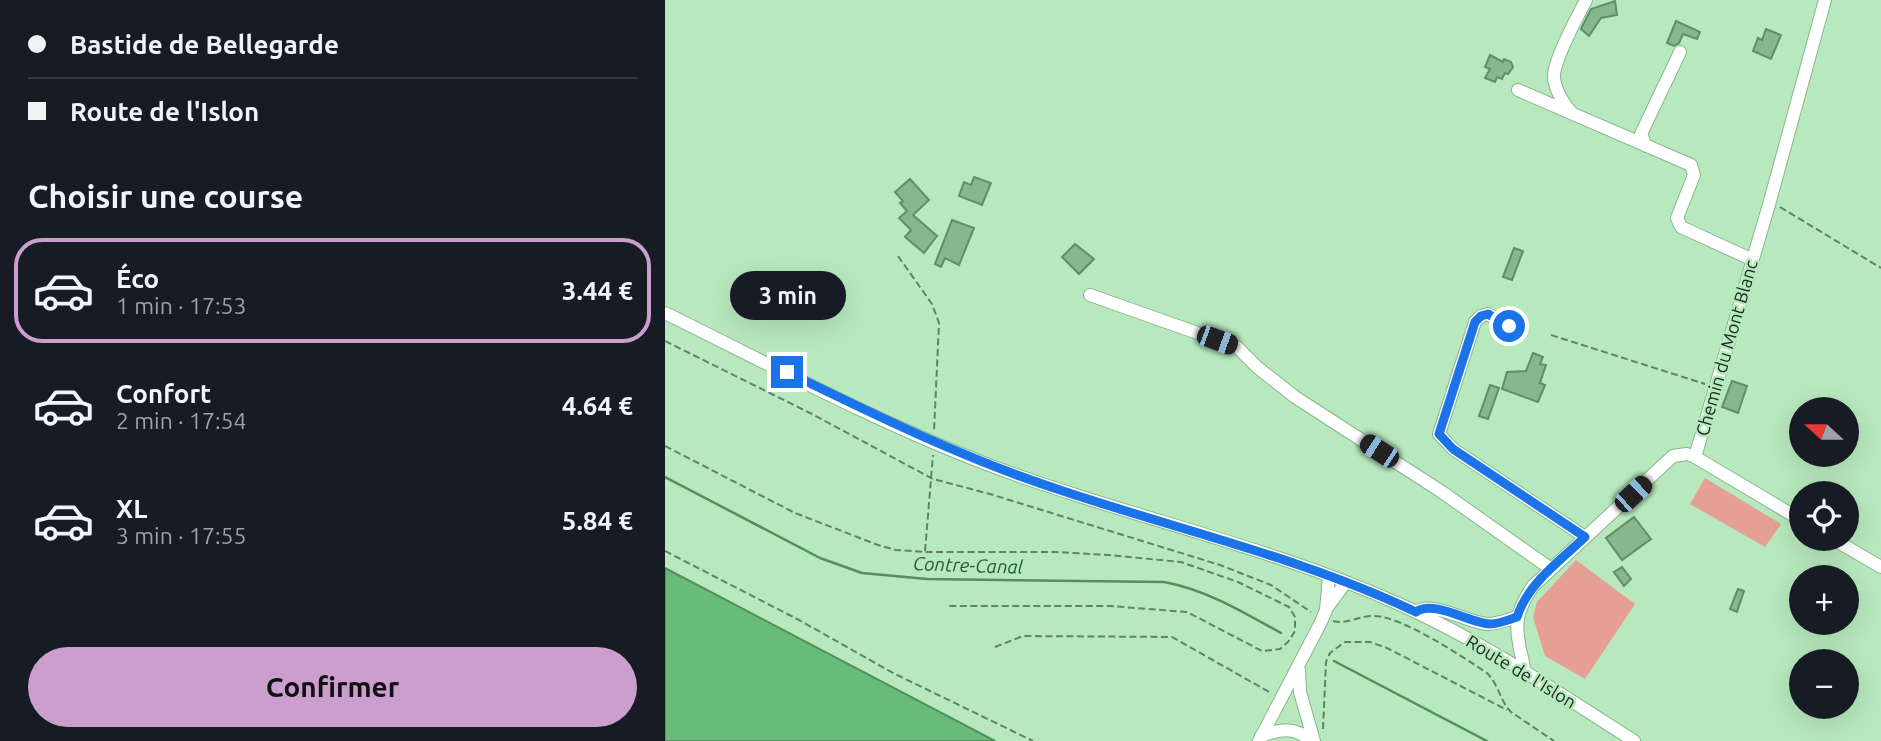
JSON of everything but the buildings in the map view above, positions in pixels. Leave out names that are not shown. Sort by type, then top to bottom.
[{"type":"street","points":[[1573,114],[1565,105],[1553,77],[1559,55],[1586,0]]},
{"type":"street","name":"Chemin du Mont Blanc","points":[[1517,617],[1521,603],[1533,586],[1673,456],[1687,454],[1695,457],[1825,0]]},
{"type":"street","points":[[1646,146],[1641,134],[1679,51]]},
{"type":"street","points":[[1518,90],[1691,165],[1694,175],[1678,218],[1681,227],[1753,260]]},
{"type":"street","points":[[1090,295],[1237,347],[1295,397],[1442,492],[1551,569]]},
{"type":"street","name":"Route de l'Islon","points":[[665,313],[933,442],[1059,490],[1329,576],[1416,612],[1524,671],[1634,741]]},
{"type":"street","points":[[1509,326],[1488,314],[1475,322],[1439,434],[1453,449],[1585,537]]},
{"type":"street","points":[[1695,457],[1789,513]]},
{"type":"street","points":[[1853,551],[1881,568]]},
{"type":"street","points":[[1325,615],[1329,576]]},
{"type":"street","points":[[1260,739],[1325,615],[1346,582]]},
{"type":"street","points":[[1416,612],[1432,608],[1490,624],[1517,617],[1524,671]]},
{"type":"street","points":[[1301,662],[1298,682],[1316,738]]},
{"type":"street","points":[[1260,739],[1286,729],[1316,738]]},
{"type":"path","points":[[1770,201],[1881,268]]},
{"type":"path","points":[[898,256],[932,304],[939,323],[933,479],[925,552]]},
{"type":"path","points":[[1551,335],[1716,387]]},
{"type":"path","points":[[665,341],[800,407],[933,479],[1220,565],[1271,585],[1343,622],[1358,617],[1377,616],[1406,626],[1487,673],[1511,712]]},
{"type":"path","points":[[665,446],[795,513],[896,550],[1056,552],[1181,562],[1238,582],[1289,607],[1295,617],[1295,631],[1280,649],[1262,651],[1187,612],[1109,606],[948,606]]},
{"type":"path","points":[[665,551],[799,620],[893,673],[1033,741]]},
{"type":"path","points":[[995,647],[1023,636],[1172,637],[1282,698]]},
{"type":"path","points":[[1316,738],[1326,662],[1336,647],[1345,642],[1370,642],[1387,648],[1511,712],[1554,741]]},
{"type":"shaded area","points":[[1705,478],[1781,524],[1765,547],[1690,504]]},
{"type":"shaded area","points":[[1576,560],[1635,604],[1585,679],[1545,656],[1533,617],[1537,602]]},
{"type":"shaded area","points":[[665,568],[995,741],[665,741]]},
{"type":"waterway","name":"Contre-Canal","points":[[665,477],[820,558],[862,573],[927,579],[1164,582],[1210,596],[1281,633]]},
{"type":"waterway","name":"Contre-Canal","points":[[1334,661],[1487,741]]},
{"type":"route","points":[[787,372],[933,442],[1035,482],[1305,568],[1416,612],[1432,608],[1490,624],[1517,617],[1521,603],[1533,586],[1585,537],[1453,449],[1439,434],[1475,322],[1488,314],[1509,326]]}]
